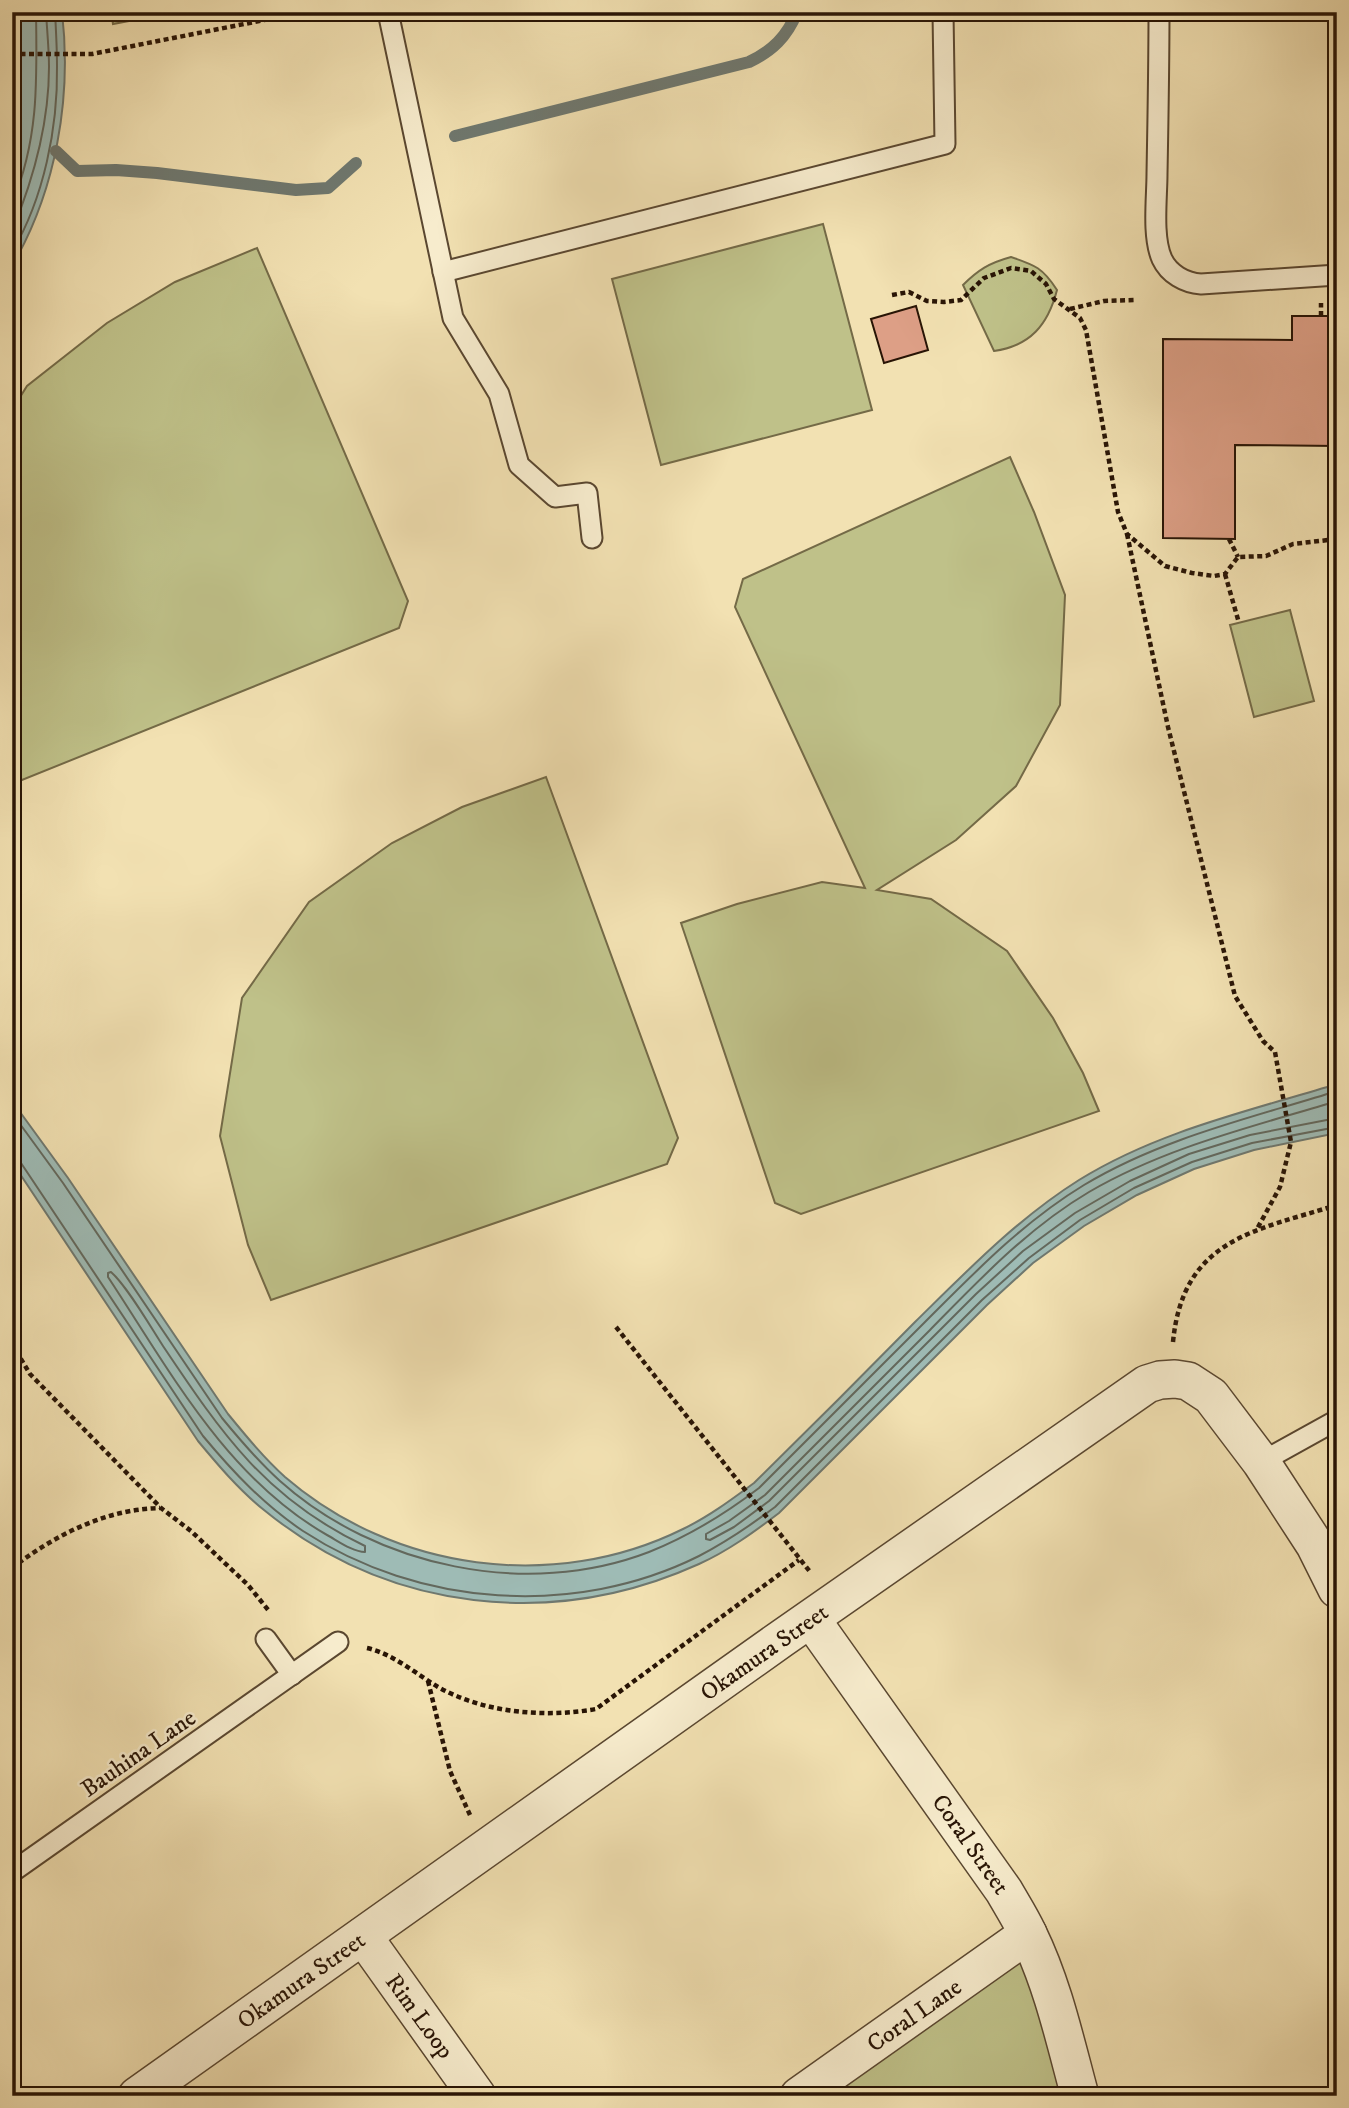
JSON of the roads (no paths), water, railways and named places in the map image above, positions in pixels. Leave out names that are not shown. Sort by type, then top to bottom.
[{"type":"street","name":"Okamura Street","points":[[137,2096],[1147,1384],[1160,1380],[1188,1381],[1210,1396],[1261,1462],[1315,1545],[1337,1589]]},
{"type":"street","name":"Coral Street","points":[[811,1619],[1004,1891],[1028,1934],[1042,1967],[1080,2096]]},
{"type":"street","name":"Coral Lane","points":[[799,2096],[1028,1934]]},
{"type":"street","name":"Rim Loop","points":[[363,1936],[477,2096]]},
{"type":"lane","points":[[388,12],[453,318],[499,394],[519,465],[555,497],[587,494],[592,538]]},
{"type":"lane","points":[[443,272],[945,144],[943,12]]},
{"type":"lane","points":[[1159,12],[1157,214],[1159,249],[1165,264],[1185,281],[1201,284],[1337,275]]},
{"type":"lane","points":[[1261,1462],[1337,1420]]},
{"type":"lane","points":[[266,1639],[292,1675]]},
{"type":"lane","name":"Bauhina Lane","points":[[12,1872],[338,1642]]},
{"type":"water","points":[[12,12],[62,12],[65,77],[50,175],[40,207],[12,266]]},
{"type":"water","points":[[1337,1084],[1337,1133],[1254,1150],[1194,1169],[1137,1195],[1084,1226],[1033,1263],[987,1305],[779,1513],[740,1541],[699,1564],[644,1585],[587,1598],[530,1603],[474,1600],[418,1589],[364,1571],[313,1544],[264,1510],[229,1477],[198,1441],[12,1162],[12,1101],[68,1178],[228,1414],[262,1455],[285,1477],[328,1509],[375,1534],[425,1552],[476,1562],[529,1565],[582,1561],[633,1549],[683,1529],[728,1502],[754,1483],[993,1246],[1035,1211],[1079,1180],[1140,1148],[1172,1135]]},
{"type":"waterway","points":[[455,136],[749,62],[778,42],[789,29],[797,12]]},
{"type":"waterway","points":[[56,151],[77,171],[157,173],[296,190],[328,188],[356,163]]}]
